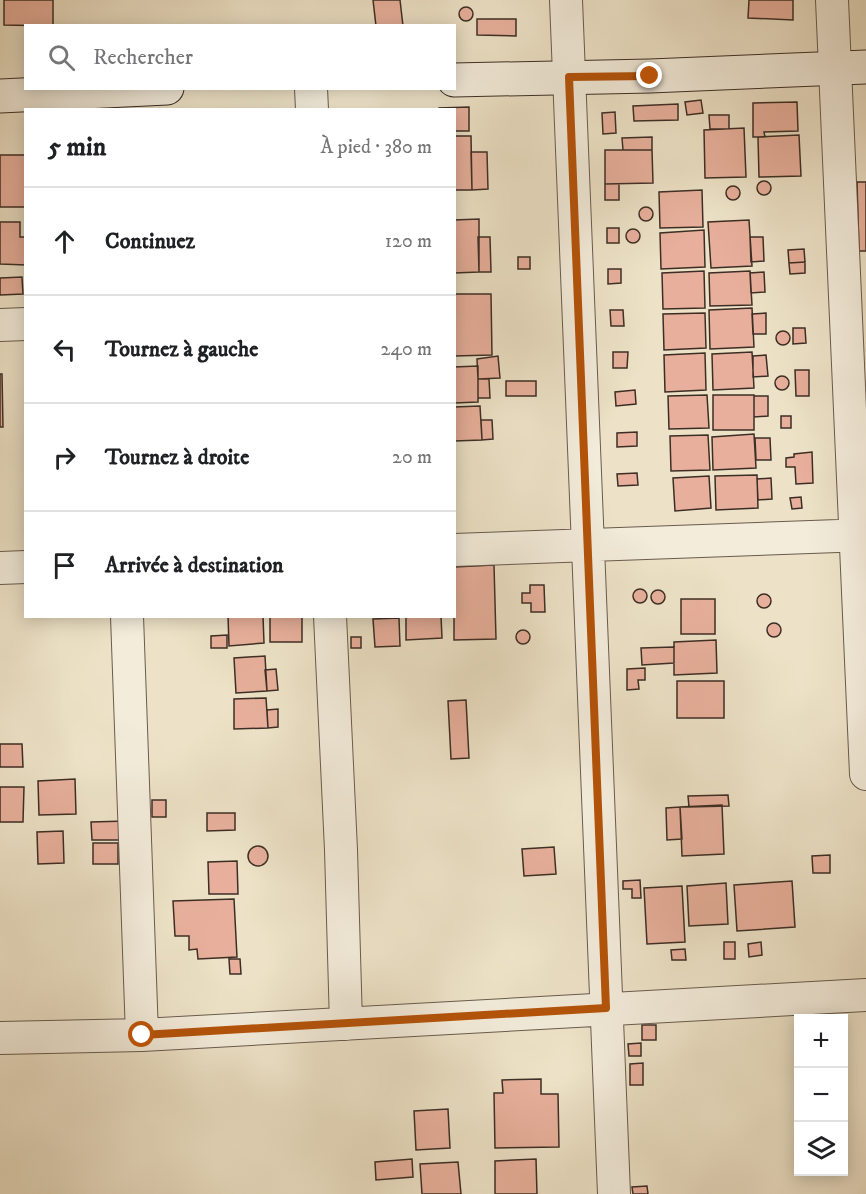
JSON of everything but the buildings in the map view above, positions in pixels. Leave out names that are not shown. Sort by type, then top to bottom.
[{"type":"street","points":[[566,0],[614,1194]]},
{"type":"street","points":[[832,0],[850,68],[866,774]]},
{"type":"street","points":[[456,80],[850,68]]},
{"type":"street","points":[[0,96],[125,90]]},
{"type":"street","points":[[311,90],[312,108]]},
{"type":"street","points":[[0,325],[24,324]]},
{"type":"street","points":[[456,550],[861,535]]},
{"type":"street","points":[[0,568],[24,567]]},
{"type":"street","points":[[127,618],[142,1035]]},
{"type":"street","points":[[330,618],[341,849],[346,1024]]},
{"type":"street","points":[[0,1038],[142,1035],[866,995]]},
{"type":"route","points":[[142,1035],[606,1008],[569,77],[650,76]]}]
